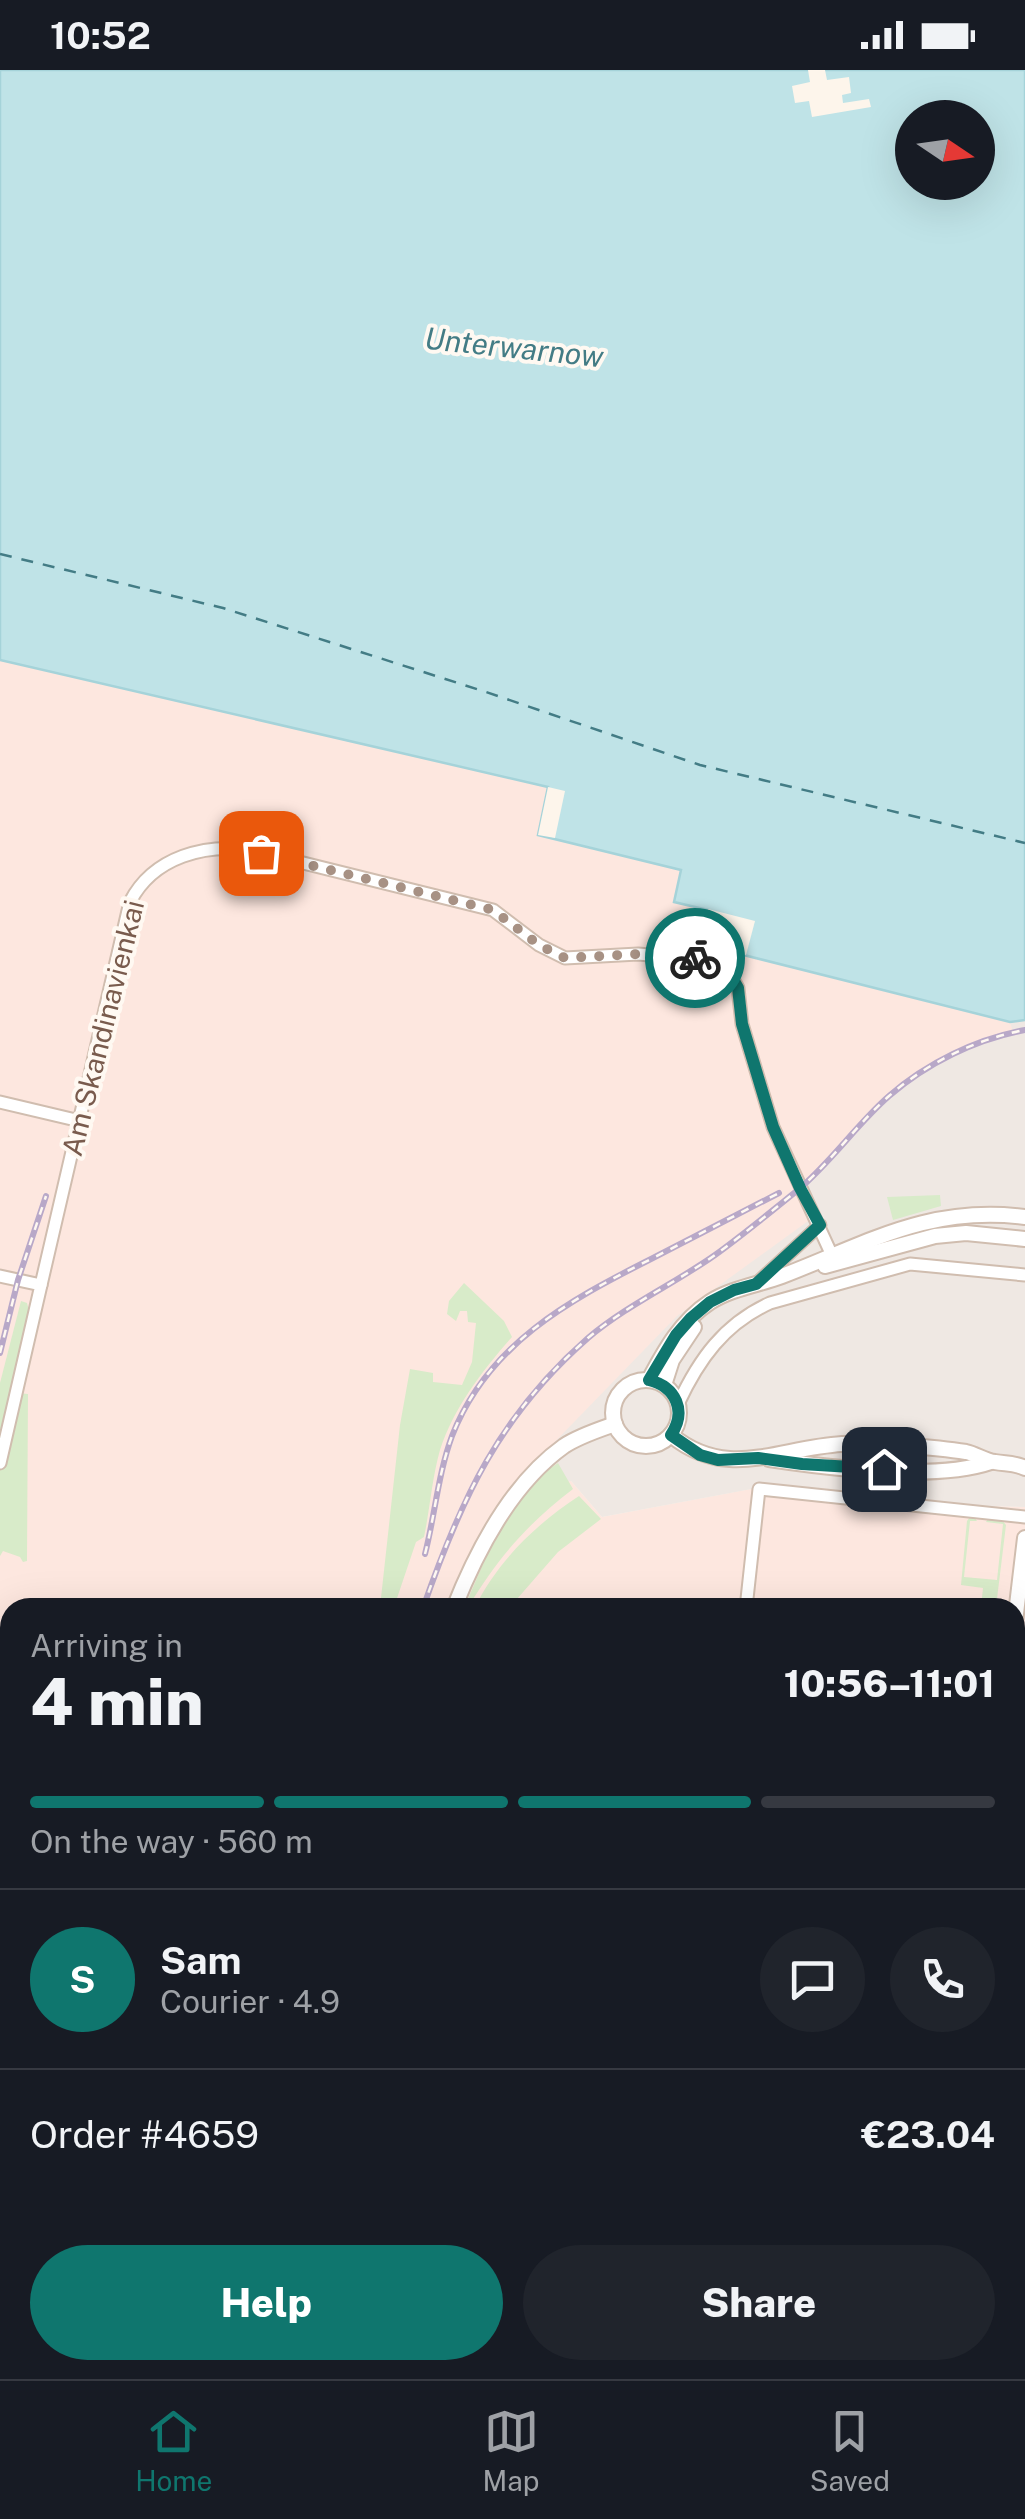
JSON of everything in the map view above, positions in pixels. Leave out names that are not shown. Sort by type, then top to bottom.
[{"type":"street","name":"Am Skandinavienkai","points":[[0,1462],[124,920],[137,888],[149,873],[163,864],[206,850],[240,848],[493,910],[539,945],[565,958],[638,954],[696,958],[715,964],[730,974],[738,988],[742,1024],[773,1127],[834,1258]]},
{"type":"street","points":[[0,1102],[80,1121]]},
{"type":"street","points":[[664,1386],[680,1346],[702,1319],[731,1300],[945,1216],[1025,1217]]},
{"type":"street","points":[[756,1284],[820,1225]]},
{"type":"street","points":[[649,1380],[676,1335],[691,1318],[722,1296],[834,1258],[935,1236],[966,1233],[1025,1240]]},
{"type":"street","points":[[678,1404],[664,1386],[649,1380],[628,1385],[613,1410],[615,1424],[623,1437],[636,1445],[659,1444],[671,1435],[678,1420],[678,1404],[697,1366],[735,1322],[770,1303],[910,1264],[1025,1276]]},
{"type":"street","points":[[0,1276],[41,1285]]},
{"type":"street","points":[[459,1598],[490,1535],[527,1481],[564,1446],[615,1424]]},
{"type":"street","points":[[671,1435],[705,1457],[924,1472],[968,1470],[992,1462]]},
{"type":"street","points":[[758,1458],[803,1447],[848,1444],[968,1452],[992,1462],[1025,1468]]},
{"type":"street","points":[[747,1598],[759,1489],[1025,1517]]},
{"type":"street","points":[[1018,1598],[1025,1538]]},
{"type":"shaded area","points":[[0,660],[565,791],[555,838],[681,870],[747,955],[1010,1022],[1014,1032],[950,1056],[889,1097],[800,1188],[815,1216],[571,1481],[602,1517],[756,1488],[756,1483],[762,1482],[1025,1507],[1025,1598],[0,1598]]},
{"type":"shaded area","points":[[1025,1020],[1025,1507],[762,1482],[756,1483],[757,1488],[602,1517],[571,1481],[567,1482],[558,1463],[552,1466],[543,1454],[677,1316],[815,1216],[800,1188],[889,1097],[929,1067],[1013,1032],[1010,1022]]},
{"type":"green space","points":[[940,1195],[941,1206],[893,1220],[887,1197]]},
{"type":"green space","points":[[464,1283],[504,1321],[512,1337],[480,1376],[453,1419],[437,1461],[424,1537],[416,1542],[397,1598],[381,1598],[410,1369],[433,1373],[433,1382],[462,1385],[472,1362],[476,1323],[468,1322],[467,1311],[460,1311],[456,1321],[447,1314],[449,1301]]},
{"type":"green space","points":[[21,1301],[27,1303],[29,1311],[0,1432],[0,1383]]},
{"type":"green space","points":[[17,1393],[28,1394],[27,1561],[23,1562],[3,1551],[0,1556],[0,1463]]},
{"type":"green space","points":[[558,1463],[573,1489],[514,1543],[474,1598],[468,1598],[500,1529],[540,1476]]},
{"type":"green space","points":[[579,1496],[601,1519],[558,1552],[518,1598],[480,1598],[520,1545]]},
{"type":"green space","points":[[972,1514],[977,1521],[970,1521],[964,1577],[997,1580],[1003,1524],[986,1522],[989,1517],[1000,1518],[1006,1525],[997,1598],[982,1598],[983,1588],[961,1585],[967,1521]]},
{"type":"water","name":"Unterwarnow","points":[[0,70],[1025,70],[1025,1020],[1010,1022],[700,944],[708,910],[674,902],[681,870],[538,835],[548,787],[0,660]]},
{"type":"pier","points":[[808,70],[825,70],[827,80],[849,77],[851,93],[842,95],[843,103],[869,99],[871,107],[812,117],[809,101],[795,103],[792,86],[810,82]]},
{"type":"pier","points":[[548,787],[565,791],[555,838],[538,835]]},
{"type":"pier","points":[[708,909],[755,921],[746,955],[700,944]]},
{"type":"ferry route","points":[[0,554],[223,608],[700,765],[1025,843]]},
{"type":"railway","points":[[427,1598],[452,1531],[486,1461],[530,1398],[588,1338],[747,1231],[799,1189],[904,1084],[970,1046],[1025,1030]]},
{"type":"railway","points":[[425,1554],[452,1436],[467,1404],[509,1351],[590,1291],[779,1193]]},
{"type":"railway","points":[[0,1353],[18,1280],[46,1196]]},
{"type":"way so far","points":[[261,853],[493,910],[539,945],[565,958],[638,954],[695,958]]},
{"type":"route","points":[[695,958],[730,974],[738,988],[742,1024],[773,1127],[820,1225],[756,1284],[710,1302],[691,1318],[649,1380],[660,1383],[676,1398],[678,1420],[671,1435],[705,1457],[884,1469]]}]
